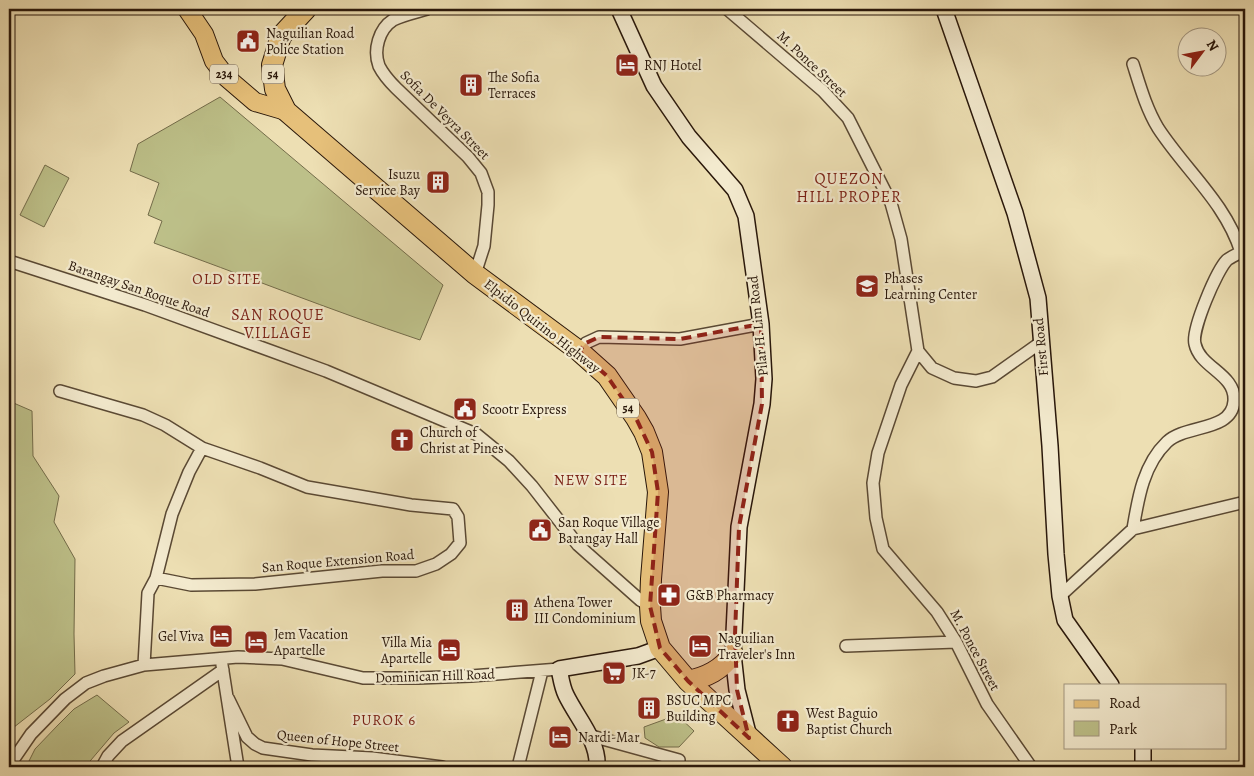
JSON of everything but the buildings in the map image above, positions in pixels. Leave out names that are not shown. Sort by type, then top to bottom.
[{"type":"highway","name":"Elpidio Quirino Highway","points":[[306,9],[281,36],[272,65],[275,88],[286,111],[475,274],[579,351],[607,376],[636,418],[652,452],[658,492],[650,579],[650,606],[651,621],[660,648],[688,681],[782,767]]},
{"type":"highway","points":[[688,681],[704,678],[722,667],[733,654]]},
{"type":"main road","name":"234","points":[[187,9],[204,34],[214,61],[227,78],[255,102],[286,111]]},
{"type":"street","name":"Sofia De Veyra Street","points":[[427,9],[394,20],[383,29],[378,41],[377,59],[380,67],[391,82],[468,157],[481,173],[488,192],[488,205],[484,246],[475,274]]},
{"type":"street","name":"Pilar H. Lim Road","points":[[619,9],[654,86],[689,137],[735,190],[746,216],[761,324],[764,379],[762,404],[740,527],[733,654],[740,702],[749,738]]},
{"type":"street","name":"M. Ponce Street","points":[[727,9],[823,91],[848,118],[891,203],[902,239],[918,351],[901,385],[878,453],[873,482],[876,518],[883,549],[937,612],[956,642],[987,704],[1032,767]]},
{"type":"street","name":"First Road","points":[[944,9],[1015,213],[1038,298],[1060,596],[1064,620],[1110,684]]},
{"type":"street","points":[[1133,64],[1146,106],[1158,128],[1224,213],[1243,253],[1228,260],[1218,275],[1198,320],[1194,343],[1202,359],[1226,378],[1234,392],[1232,411],[1226,419],[1216,424],[1178,435],[1168,441],[1158,453],[1140,488],[1133,529]]},
{"type":"street","name":"Barangay San Roque Road","points":[[9,261],[145,305],[326,371],[476,434],[515,467],[578,545],[640,600],[650,606]]},
{"type":"street","points":[[579,351],[586,343],[599,337],[680,339],[761,324]]},
{"type":"street","points":[[918,351],[932,368],[954,378],[976,381],[992,377],[1040,343]]},
{"type":"street","name":"San Roque Extension Road","points":[[60,391],[143,415],[165,425],[202,448],[307,487],[411,505],[453,509],[458,517],[460,543],[451,554],[436,564],[416,571],[382,571],[246,584],[191,585],[156,578]]},
{"type":"street","points":[[144,665],[148,593],[156,578],[172,514],[189,472],[202,448]]},
{"type":"street","points":[[1060,596],[1133,529],[1245,502]]},
{"type":"street","points":[[846,646],[956,642]]},
{"type":"street","name":"Dominican Hill Road","points":[[9,766],[31,734],[65,699],[86,683],[144,665],[222,664],[238,657],[282,659],[363,678],[418,678],[559,669],[638,656],[660,648]]},
{"type":"street","points":[[102,767],[108,756],[122,742],[222,664],[238,767]]},
{"type":"street","points":[[559,669],[565,694],[596,753],[597,767]]},
{"type":"street","points":[[518,767],[542,671]]},
{"type":"street","name":"Queen of Hope Street","points":[[228,698],[247,737],[254,744],[263,748],[312,755],[372,758],[442,767]]},
{"type":"street","points":[[588,735],[679,760]]},
{"type":"street","points":[[1142,767],[1143,748]]},
{"type":"highlighted area","points":[[761,324],[762,404],[739,527],[735,635],[737,690],[749,738],[688,681],[660,648],[650,606],[658,492],[652,452],[636,418],[607,376],[579,351],[586,343],[599,337],[680,339]]},
{"type":"green space","points":[[220,97],[443,285],[420,340],[154,243],[162,221],[148,215],[159,183],[130,171],[138,144]]},
{"type":"green space","points":[[45,165],[69,178],[44,227],[20,215]]},
{"type":"green space","points":[[9,401],[32,411],[33,456],[59,496],[54,522],[75,559],[75,674],[50,699],[9,731]]},
{"type":"green space","points":[[97,695],[129,722],[114,733],[85,767],[26,767],[35,749],[58,725],[74,709]]},
{"type":"green space","points":[[677,715],[694,731],[679,747],[659,747],[645,738],[644,727]]},
{"type":"place","name":"Naguilian Road Police Station","points":[[248,41]]},
{"type":"place","name":"RNJ Hotel","points":[[627,65]]},
{"type":"place","name":"The Sofia Terraces","points":[[471,85]]},
{"type":"place","name":"Isuzu Service Bay","points":[[438,182]]},
{"type":"place","name":"Phases Learning Center","points":[[867,286]]},
{"type":"place","name":"Scootr Express","points":[[465,409]]},
{"type":"place","name":"Church of Christ at Pines","points":[[402,440]]},
{"type":"place","name":"San Roque Village Barangay Hall","points":[[540,530]]},
{"type":"place","name":"G&B Pharmacy","points":[[669,595]]},
{"type":"place","name":"Athena Tower III Condominium","points":[[517,610]]},
{"type":"place","name":"Gel Viva","points":[[221,636]]},
{"type":"place","name":"Jem Vacation Apartelle","points":[[256,642]]},
{"type":"place","name":"Naguilian Traveler's Inn","points":[[700,646]]},
{"type":"place","name":"Villa Mia Apartelle","points":[[449,650]]},
{"type":"place","name":"JK-7","points":[[614,673]]},
{"type":"place","name":"BSUC MPC Building","points":[[649,708]]},
{"type":"place","name":"West Baguio Baptist Church","points":[[788,721]]},
{"type":"place","name":"Nardi-Mar","points":[[560,737]]},
{"type":"district","name":"QUEZON HILL PROPER","points":[[849,188]]},
{"type":"district","name":"OLD SITE","points":[[227,279]]},
{"type":"district","name":"SAN ROQUE VILLAGE","points":[[278,324]]},
{"type":"district","name":"NEW SITE","points":[[591,480]]},
{"type":"district","name":"PUROK 6","points":[[384,720]]}]
